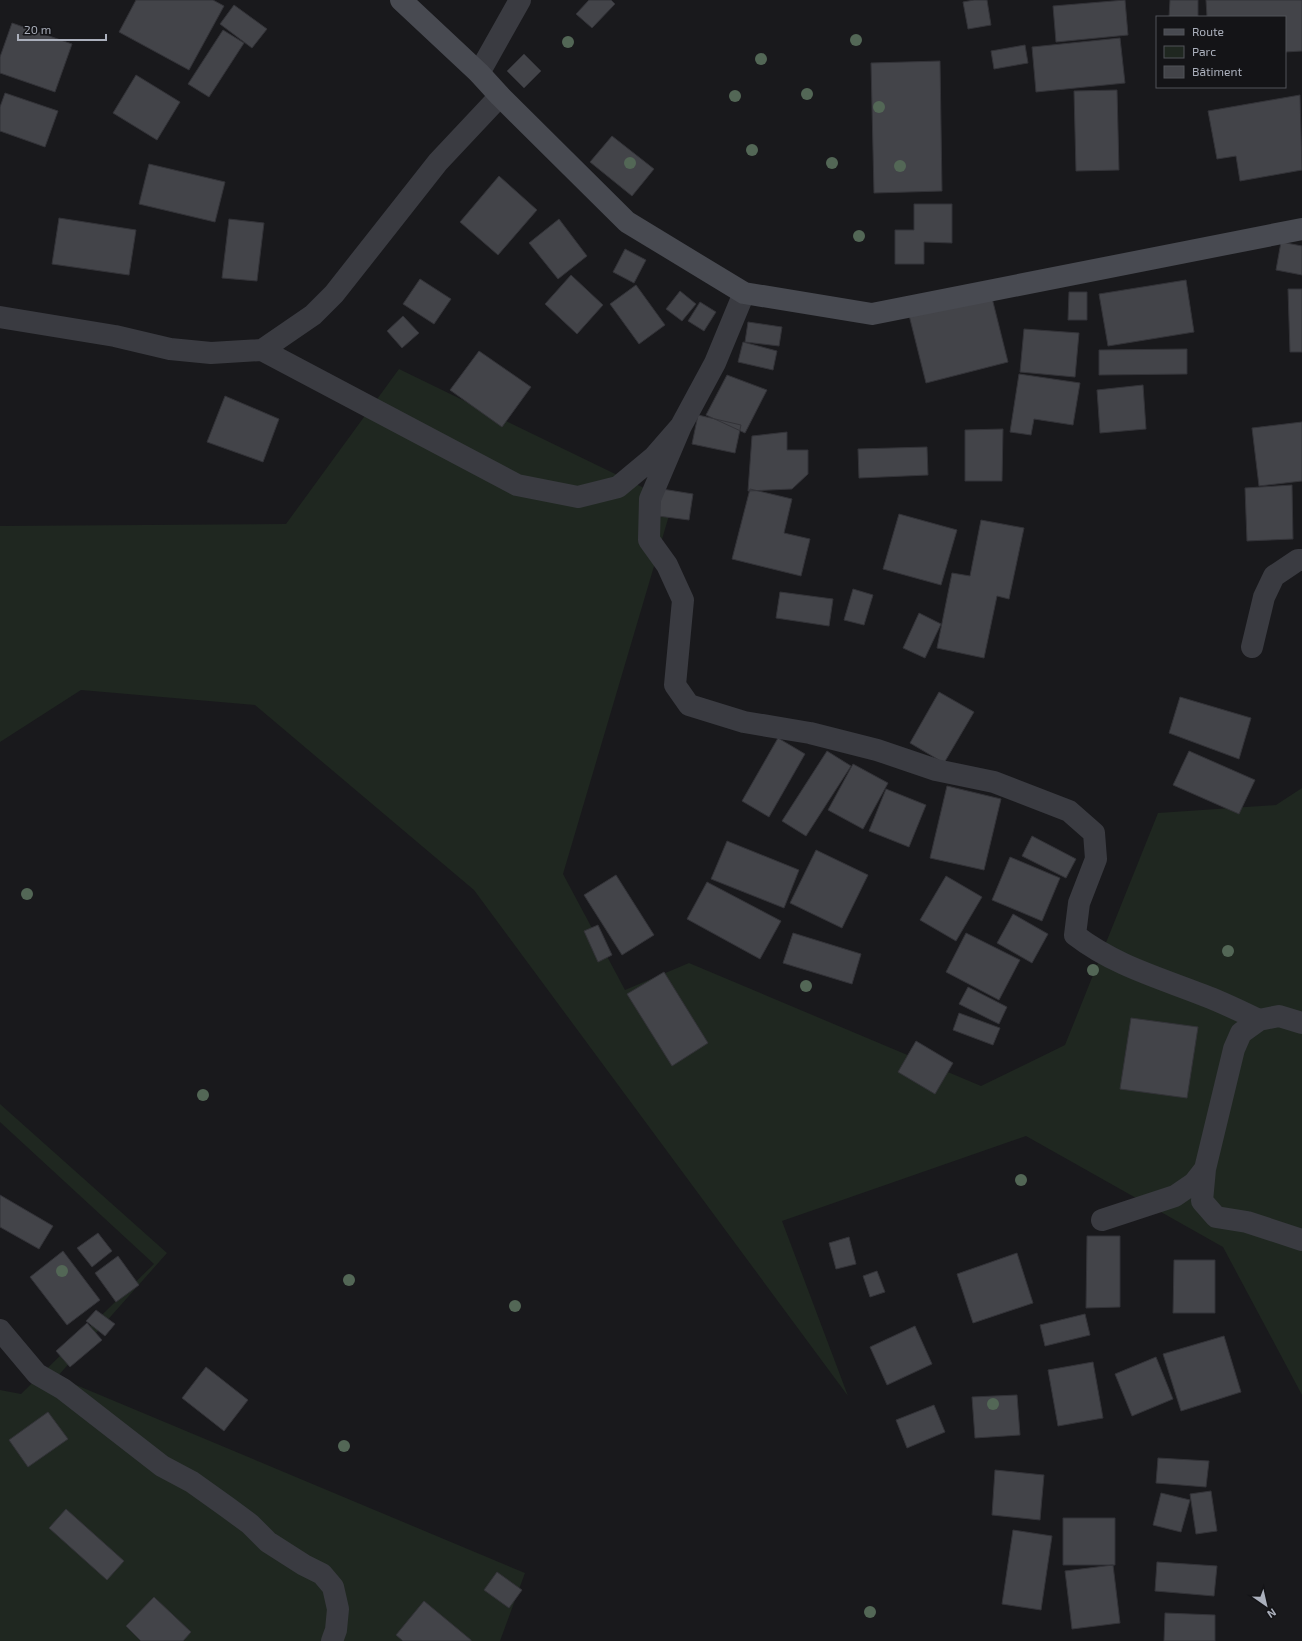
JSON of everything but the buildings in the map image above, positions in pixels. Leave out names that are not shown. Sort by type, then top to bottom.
[{"type":"street","points":[[401,0],[479,73],[500,96],[627,222],[744,293],[872,314],[1302,229]]},
{"type":"street","points":[[479,73],[520,0]]},
{"type":"street","points":[[0,317],[115,336],[170,349],[211,353],[262,350],[313,315],[334,294],[438,162],[500,96]]},
{"type":"street","points":[[744,293],[715,363],[681,426],[650,499],[649,540],[667,565],[683,600],[675,685],[689,705],[744,722],[810,733],[877,750],[936,770],[994,782],[1069,811],[1094,833],[1096,859],[1079,904],[1075,936],[1095,950],[1130,968],[1204,995],[1259,1020]]},
{"type":"street","points":[[262,350],[517,485],[578,497],[618,487],[654,457],[681,426]]},
{"type":"street","points":[[1252,647],[1264,597],[1274,576],[1298,560],[1302,560]]},
{"type":"street","points":[[1302,1023],[1279,1016],[1259,1020],[1241,1033],[1234,1049],[1205,1169],[1202,1201],[1216,1217],[1247,1222],[1302,1240]]},
{"type":"street","points":[[1102,1220],[1175,1196],[1194,1183],[1205,1169]]},
{"type":"street","points":[[0,1330],[37,1374],[63,1389],[162,1466],[192,1482],[227,1507],[250,1524],[268,1542],[304,1565],[322,1574],[333,1587],[338,1609],[336,1630],[332,1641]]},
{"type":"green space","points":[[399,369],[673,502],[563,874],[625,990],[689,963],[981,1086],[1065,1045],[1158,813],[1276,805],[1302,788],[1302,1395],[1223,1247],[1026,1136],[782,1221],[848,1396],[474,890],[255,705],[81,690],[0,742],[0,526],[286,524]]},
{"type":"green space","points":[[0,1104],[167,1253],[57,1377],[525,1573],[500,1641],[0,1641],[0,1390],[21,1394],[154,1264],[0,1122]]}]
